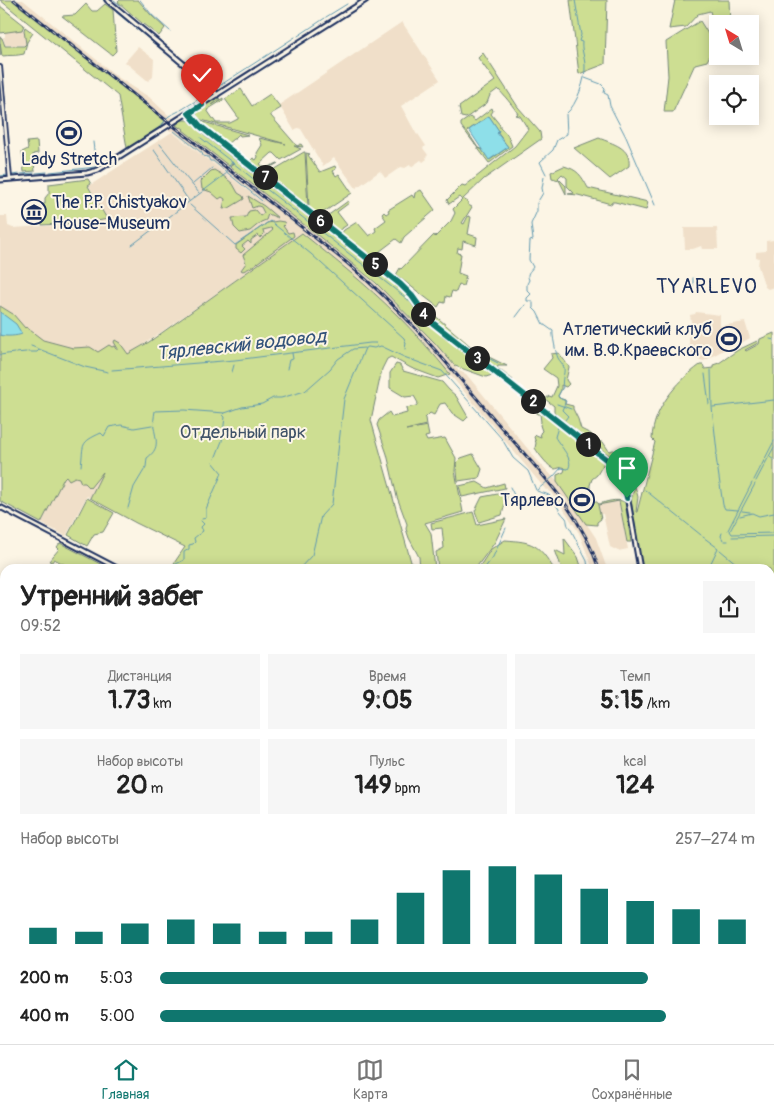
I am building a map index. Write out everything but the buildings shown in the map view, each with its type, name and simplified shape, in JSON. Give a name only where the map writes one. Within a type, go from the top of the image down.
[{"type":"main road","points":[[107,0],[211,87],[217,95]]},
{"type":"main road","points":[[0,180],[98,170],[366,0]]},
{"type":"main road","points":[[189,113],[204,130],[400,284],[412,296],[429,320],[617,468],[623,475],[625,482],[639,564]]},
{"type":"main road","points":[[0,507],[108,564]]},
{"type":"street","points":[[0,67],[10,179]]},
{"type":"shaded area","points":[[11,0],[23,0],[119,78],[149,97],[179,125],[303,220],[383,290],[434,342],[459,371],[466,374],[537,460],[558,481],[596,538],[605,564],[591,564],[579,533],[561,505],[548,489],[546,490],[417,335],[370,289],[302,233],[120,361],[42,340],[26,327],[25,329],[13,314],[0,306],[0,216],[7,216],[8,226],[13,228],[93,223],[107,219],[89,186],[172,132],[283,218],[172,131],[170,131],[162,122]]},
{"type":"shaded area","points":[[402,22],[440,80],[401,106],[417,135],[426,146],[423,148],[428,155],[427,159],[423,162],[421,160],[411,167],[410,165],[405,168],[401,167],[385,178],[380,171],[356,188],[334,158],[323,166],[301,129],[294,130],[279,105]]},
{"type":"shaded area","points":[[20,29],[25,31],[25,45],[5,45],[3,37],[5,37],[5,32]]},
{"type":"shaded area","points":[[138,47],[154,59],[153,77],[148,81],[125,62]]},
{"type":"shaded area","points":[[684,228],[717,228],[718,249],[702,249],[701,246],[685,249]]},
{"type":"shaded area","points":[[774,240],[774,287],[768,289],[765,287],[758,266],[759,258],[756,257],[756,252],[766,251],[766,241]]},
{"type":"shaded area","points":[[696,312],[720,315],[720,326],[745,322],[750,338],[704,361],[699,360],[690,354],[689,346],[689,329],[692,328],[690,315]]},
{"type":"shaded area","points":[[105,470],[90,498],[87,496],[66,536],[41,523],[64,478],[73,472]]},
{"type":"shaded area","points":[[618,501],[628,549],[618,551],[610,547],[603,514],[600,514],[598,505]]},
{"type":"green space","points":[[0,0],[13,0],[165,121],[162,125],[163,127],[127,148],[118,96]]},
{"type":"green space","points":[[120,0],[138,0],[165,28],[159,36],[118,2]]},
{"type":"green space","points":[[570,0],[607,0],[605,64],[579,74]]},
{"type":"green space","points":[[675,0],[729,0],[730,15],[711,15],[710,11],[698,14],[686,27],[669,29]]},
{"type":"green space","points":[[86,4],[92,11],[97,11],[105,4],[113,10],[116,51],[112,55],[62,16],[75,15]]},
{"type":"green space","points":[[0,6],[24,25],[22,30],[0,33]]},
{"type":"green space","points":[[700,21],[709,35],[709,57],[707,61],[695,64],[673,112],[664,112],[668,76],[666,42]]},
{"type":"green space","points":[[25,27],[33,33],[27,42],[24,54],[2,56],[0,37],[5,46],[24,46],[26,44]]},
{"type":"green space","points":[[483,53],[518,107],[540,132],[541,139],[484,179],[463,199],[472,207],[462,223],[464,224],[468,216],[471,217],[468,234],[477,237],[476,245],[463,241],[462,249],[458,248],[457,253],[461,254],[458,273],[466,276],[463,286],[459,284],[456,292],[452,291],[450,297],[446,296],[445,303],[441,302],[438,307],[396,275],[400,268],[451,221],[455,213],[453,209],[462,200],[459,197],[449,204],[447,200],[462,185],[465,186],[515,146],[528,129],[498,89],[490,95],[487,103],[466,118],[461,117],[459,107],[495,81],[478,58]]},
{"type":"green space","points":[[241,89],[252,106],[270,94],[281,108],[271,114],[271,116],[297,146],[301,144],[303,147],[294,146],[301,149],[281,160],[272,153],[260,164],[265,168],[260,168],[250,161],[253,158],[256,160],[258,157],[257,153],[262,145],[259,138],[286,144],[198,119],[196,115],[199,109],[217,98],[220,99],[212,105],[223,98],[223,100],[207,110],[216,123],[230,123],[238,119],[225,99]]},
{"type":"green space","points":[[492,108],[491,114],[500,125],[500,128],[507,134],[512,146],[489,163],[461,126],[461,123],[470,117],[475,121]],"holes":[[[489,116],[499,131],[497,132],[508,147],[490,160],[478,148],[467,131]]]},
{"type":"green space","points":[[182,120],[189,120],[204,135],[307,217],[309,216],[394,283],[406,294],[417,312],[491,372],[492,375],[486,377],[455,366],[376,283],[230,167],[233,163],[229,166],[184,129],[176,125]]},
{"type":"green space","points":[[200,121],[248,135],[240,136],[239,134],[236,139],[227,144],[199,123]]},
{"type":"green space","points":[[599,138],[620,147],[627,154],[629,160],[629,166],[610,179],[574,148]]},
{"type":"green space","points":[[37,141],[38,153],[33,154],[35,171],[24,172],[22,152],[28,149],[27,142]]},
{"type":"green space","points":[[304,152],[308,207],[270,176],[272,171]]},
{"type":"green space","points":[[306,153],[310,154],[308,155],[320,172],[335,166],[336,169],[333,171],[336,176],[339,174],[352,193],[317,215],[309,208]]},
{"type":"green space","points":[[564,166],[573,169],[579,174],[588,188],[648,202],[646,210],[615,202],[611,204],[568,194],[574,193],[567,186],[567,178],[562,174],[558,178],[566,186],[566,194],[559,180],[552,178],[551,172]]},
{"type":"green space","points":[[214,170],[221,174],[233,184],[244,199],[229,208],[223,209],[225,199],[222,197],[219,199],[211,192],[202,189],[201,181]]},
{"type":"green space","points":[[88,179],[91,184],[88,186],[107,219],[93,222],[42,225],[41,208],[38,208],[37,205],[45,204],[45,198],[49,193],[49,184]]},
{"type":"green space","points":[[421,190],[435,210],[404,237],[401,243],[396,239],[371,258],[341,234],[357,222],[369,236],[376,231],[375,228],[386,220],[382,214],[384,212],[386,214],[389,212],[388,210],[412,195],[414,198],[415,193]]},
{"type":"green space","points":[[248,196],[278,218],[268,214],[266,220],[250,231],[240,233],[234,227],[232,218],[246,217],[249,211],[255,210],[260,216],[264,213],[261,207],[252,208]]},
{"type":"green space","points":[[348,201],[349,203],[337,212],[347,225],[338,231],[324,221],[335,231],[323,222],[323,219]]},
{"type":"green space","points":[[284,222],[283,226],[288,233],[293,232],[294,236],[250,268],[241,270],[246,263],[243,255],[273,230],[271,228],[263,230],[264,234],[260,238],[258,235],[251,240],[251,244],[248,241],[242,246],[245,249],[241,253],[236,249],[236,245],[267,223]]},
{"type":"green space","name":"Отдельный парк","points":[[302,233],[350,272],[385,303],[450,374],[438,378],[411,368],[391,357],[387,359],[382,369],[371,420],[412,564],[173,564],[185,547],[90,498],[103,472],[90,488],[85,483],[81,483],[79,478],[75,477],[69,480],[66,476],[41,523],[0,501],[0,306],[13,314],[25,328],[43,340],[73,348],[90,347],[98,352],[109,345],[118,349],[114,342],[115,340],[120,343],[128,354],[149,342]]},
{"type":"green space","points":[[425,307],[475,350],[507,366],[498,366],[497,368],[513,380],[508,379],[430,318],[424,311]]},
{"type":"green space","points":[[774,333],[774,564],[641,564],[631,500],[635,486],[638,497],[637,512],[655,442],[652,439],[653,428],[662,406],[683,379],[700,365],[703,365],[705,369],[713,368],[713,365],[738,350],[757,341],[758,343],[746,351],[759,344],[760,339]]},
{"type":"green space","points":[[559,353],[569,367],[566,380],[569,384],[566,387],[561,385],[559,398],[565,400],[565,404],[573,406],[581,429],[591,434],[595,442],[603,442],[609,451],[617,451],[618,458],[632,471],[631,473],[627,472],[618,461],[602,450],[600,446],[593,444],[554,413],[554,406],[545,399],[549,396],[552,397],[557,386],[556,378],[543,369],[552,358],[551,354]]},
{"type":"green space","points":[[396,364],[400,365],[403,371],[442,382],[456,396],[468,417],[464,421],[452,413],[445,403],[440,404],[434,415],[430,413],[425,418],[426,425],[406,430],[427,426],[429,436],[425,437],[427,441],[445,438],[456,458],[455,471],[463,512],[425,523],[431,533],[434,564],[420,564],[419,557],[406,529],[407,524],[397,497],[387,454],[377,425],[379,420],[389,412],[392,417],[407,413],[406,408],[416,406],[418,403],[414,396],[405,397],[390,388],[390,373]]},
{"type":"green space","points":[[538,411],[603,460],[604,463],[597,475],[592,479],[590,491],[595,494],[593,495],[594,500],[599,504],[615,500],[625,502],[631,542],[627,542],[619,501],[598,505],[601,519],[597,522],[597,525],[586,524],[557,482],[557,475],[564,472],[565,468],[555,469],[550,466],[535,448],[534,437],[536,435],[541,437],[540,433],[542,431],[540,414],[537,414]]},
{"type":"green space","points":[[473,454],[482,469],[479,478],[458,481],[456,463],[461,458]]},
{"type":"green space","points":[[477,482],[487,488],[504,483],[505,488],[462,497],[459,486]]},
{"type":"green space","points":[[508,492],[502,515],[479,522],[475,511],[482,497]]},
{"type":"green space","points":[[87,498],[114,513],[103,532],[94,534],[87,546],[68,535]]},
{"type":"green space","points":[[473,512],[477,525],[506,519],[495,542],[479,564],[437,564],[436,552],[444,548],[442,528],[432,529],[431,523]]},
{"type":"green space","points":[[564,538],[578,557],[580,564],[560,564],[555,550],[565,555]]},
{"type":"green space","points":[[505,540],[529,543],[539,549],[551,564],[481,564],[491,549]]},
{"type":"green space","points":[[60,543],[100,564],[64,564],[54,559],[52,562],[49,561],[59,549],[57,547]]},
{"type":"water","points":[[489,116],[499,131],[497,133],[508,147],[489,160],[469,130]]},
{"type":"water","points":[[0,312],[16,324],[22,334],[0,335]]},
{"type":"waterway","points":[[103,0],[114,9]]},
{"type":"waterway","points":[[114,0],[120,5]]},
{"type":"waterway","points":[[140,0],[152,15],[170,31]]},
{"type":"waterway","points":[[546,174],[540,162],[553,150],[557,140],[567,134],[566,114],[577,98],[584,77],[585,63],[582,42],[579,41],[581,35],[575,0]]},
{"type":"waterway","points":[[326,17],[347,4]]},
{"type":"waterway","points":[[116,12],[173,59]]},
{"type":"waterway","points":[[298,36],[325,18]]},
{"type":"waterway","points":[[263,58],[295,37]]},
{"type":"waterway","points":[[216,88],[261,59]]},
{"type":"waterway","points":[[174,60],[189,72]]},
{"type":"waterway","points":[[190,73],[200,81]]},
{"type":"waterway","points":[[585,78],[601,84],[605,88],[604,93],[608,95],[610,106],[626,137],[655,205]]},
{"type":"waterway","points":[[201,82],[211,91]]},
{"type":"waterway","points":[[196,91],[202,97]]},
{"type":"waterway","points":[[181,110],[210,92]]},
{"type":"waterway","points":[[167,118],[179,111]]},
{"type":"waterway","points":[[128,148],[160,127],[165,121]]},
{"type":"waterway","points":[[174,131],[202,153],[203,156],[208,157],[210,161],[213,161],[262,201]]},
{"type":"waterway","points":[[201,138],[411,302],[417,310]]},
{"type":"waterway","points":[[93,142],[96,166]]},
{"type":"waterway","points":[[160,144],[178,167]]},
{"type":"waterway","points":[[154,150],[170,173]]},
{"type":"waterway","points":[[50,172],[96,167],[124,151]]},
{"type":"waterway","points":[[226,171],[232,162]]},
{"type":"waterway","points":[[193,184],[212,168]]},
{"type":"waterway","points":[[179,169],[199,193]]},
{"type":"waterway","points":[[36,173],[47,172]]},
{"type":"waterway","points":[[21,174],[34,173]]},
{"type":"waterway","points":[[132,245],[227,173]]},
{"type":"waterway","points":[[12,175],[19,174]]},
{"type":"waterway","points":[[0,176],[8,175]]},
{"type":"waterway","points":[[171,175],[189,201]]},
{"type":"waterway","points":[[532,302],[527,301],[531,294],[527,290],[528,274],[533,267],[529,260],[530,241],[533,240],[531,224],[537,211],[537,203],[543,193],[544,177]]},
{"type":"waterway","points":[[190,205],[235,245],[270,221],[311,254],[404,338],[406,343],[405,349]]},
{"type":"waterway","points":[[693,278],[693,290]]},
{"type":"waterway","points":[[533,303],[533,308],[543,324],[553,331],[557,356],[564,366],[563,387],[558,396],[566,401],[562,410],[568,416],[565,420]]},
{"type":"waterway","points":[[516,317],[525,305]]},
{"type":"waterway","points":[[425,309],[458,340],[498,363]]},
{"type":"waterway","points":[[770,339],[774,340]]},
{"type":"waterway","name":"Тярлевский водовод","points":[[112,370],[235,360],[370,343],[376,343],[377,346]]},
{"type":"waterway","name":"Тярлевский водовод","points":[[31,346],[85,367],[108,372]]},
{"type":"waterway","points":[[304,564],[312,555],[321,516],[332,504],[344,399],[365,348],[368,347],[381,346],[442,371],[502,439],[513,458],[528,471],[536,490]]},
{"type":"waterway","points":[[128,508],[134,487],[146,467],[147,458],[155,448],[155,411],[184,410],[225,413],[242,407],[262,404],[273,398],[281,398],[305,391],[330,369],[338,359],[353,349],[364,348]]},
{"type":"waterway","points":[[28,352],[37,352],[39,350]]},
{"type":"waterway","points":[[16,353],[26,352]]},
{"type":"waterway","points":[[0,355],[14,353]]},
{"type":"waterway","points":[[287,369],[289,360],[293,359],[292,353]]},
{"type":"waterway","points":[[232,372],[234,365]]},
{"type":"waterway","points":[[711,370],[716,457],[723,505],[725,509],[738,510]]},
{"type":"waterway","points":[[705,374],[709,404]]},
{"type":"waterway","points":[[713,407],[774,400]]},
{"type":"waterway","points":[[557,404],[571,409]]},
{"type":"waterway","points":[[215,459],[222,441],[225,417],[223,415],[225,413]]},
{"type":"waterway","points":[[81,466],[83,449],[86,442],[101,433],[104,436],[109,427],[121,425],[134,428],[152,425]]},
{"type":"waterway","points":[[537,490],[561,468],[568,469],[570,465],[566,453],[555,437],[558,427]]},
{"type":"waterway","points":[[754,480],[774,441]]},
{"type":"waterway","points":[[756,481],[774,447]]},
{"type":"waterway","points":[[770,457],[774,460]]},
{"type":"waterway","points":[[202,519],[206,518],[206,509],[222,473],[213,462]]},
{"type":"waterway","points":[[609,465],[619,475]]},
{"type":"waterway","points":[[728,530],[752,483]]},
{"type":"waterway","points":[[755,484],[730,531],[732,534],[774,533]]},
{"type":"waterway","points":[[510,487],[514,495],[512,497],[513,504]]},
{"type":"waterway","points":[[645,490],[701,535]]},
{"type":"waterway","points":[[537,491],[550,496],[555,502],[566,518],[587,564]]},
{"type":"waterway","points":[[742,511],[750,512]]},
{"type":"waterway","points":[[740,516],[752,513],[759,516],[774,513]]},
{"type":"waterway","points":[[176,564],[184,560],[184,552],[189,549],[189,545],[195,542],[194,538],[203,531],[201,527],[204,524],[201,521]]},
{"type":"waterway","points":[[488,564],[493,557],[506,528]]},
{"type":"waterway","name":"Тярлевский водовод","points":[[722,533],[723,540]]},
{"type":"waterway","points":[[732,537],[774,536]]},
{"type":"waterway","points":[[703,537],[718,548],[710,564]]},
{"type":"waterway","points":[[720,550],[737,564]]},
{"type":"railway","points":[[14,0],[347,263],[389,301],[446,362],[557,493],[581,529],[597,564]]},
{"type":"place","name":"Lady Stretch","points":[[69,133]]},
{"type":"place","name":"The P.P. Chistyakov House-Museum","points":[[34,212]]},
{"type":"place","name":"Атлетический клуб им. В.Ф.Краевского","points":[[729,339]]},
{"type":"place","name":"Тярлево","points":[[582,500]]},
{"type":"district","name":"TYARLEVO","points":[[707,286]]},
{"type":"route","points":[[202,105],[189,113],[200,126],[400,284],[412,296],[429,320],[617,468],[623,475],[627,498]]}]
